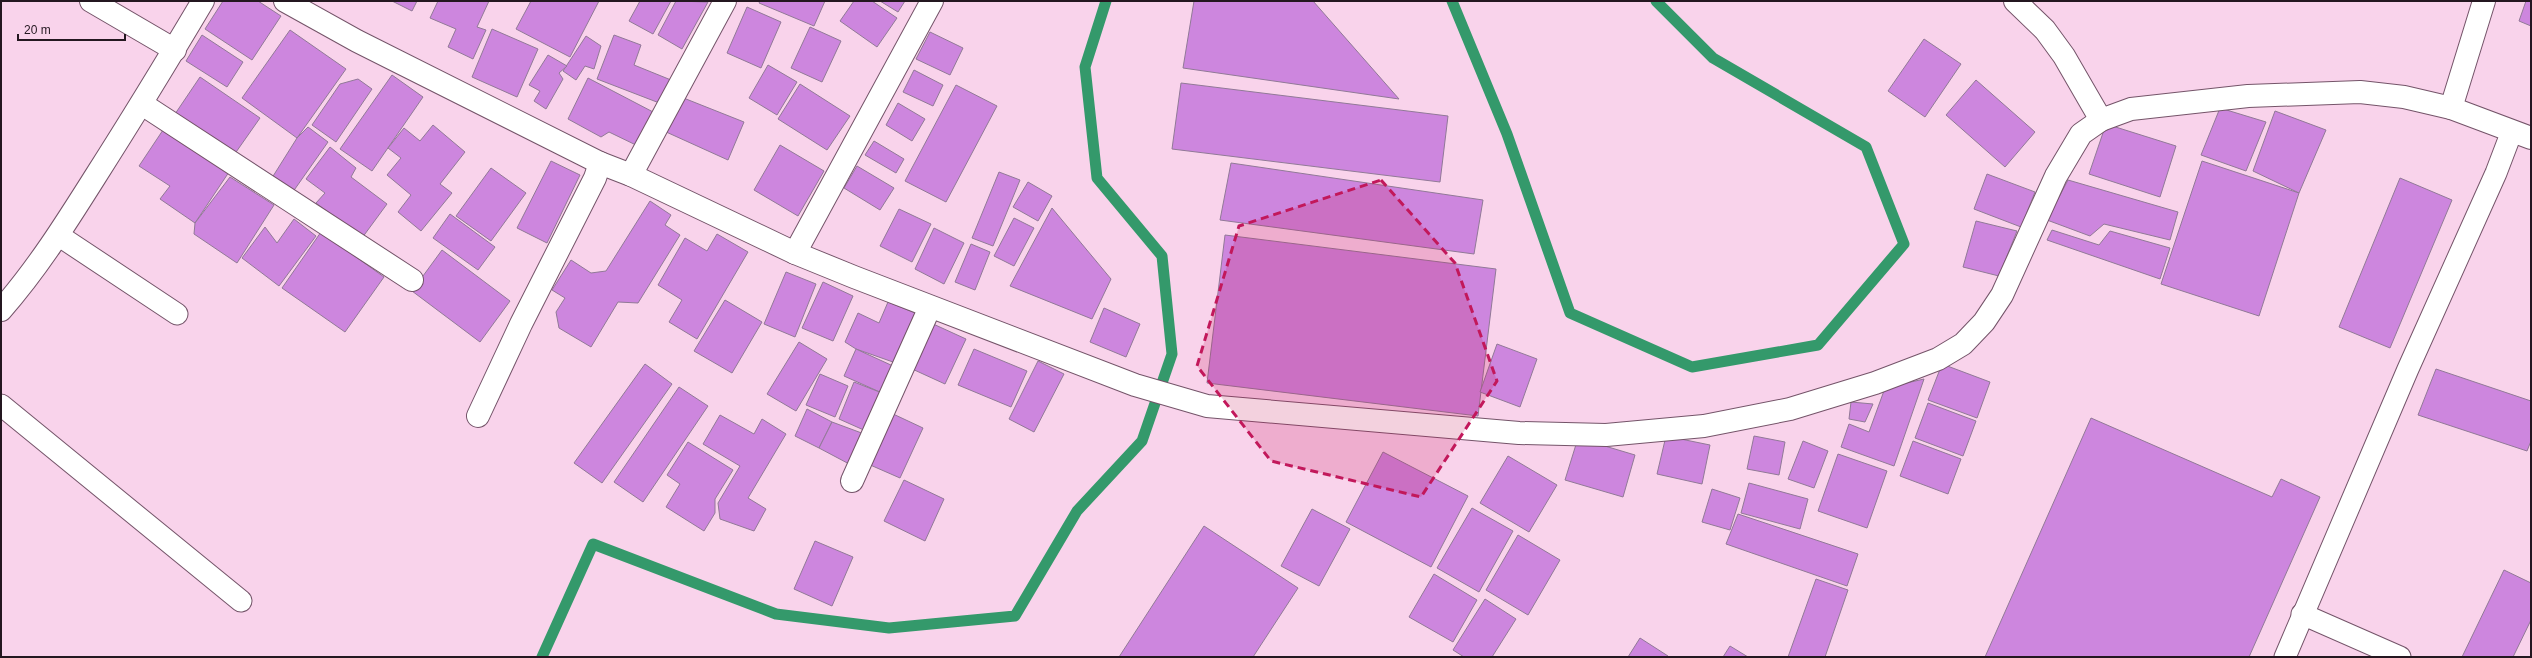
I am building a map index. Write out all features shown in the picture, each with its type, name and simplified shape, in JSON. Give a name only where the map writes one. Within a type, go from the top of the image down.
[{"type":"street","points":[[91,1],[175,50]]},
{"type":"street","points":[[1,310],[24,284],[58,235],[142,104],[203,1]]},
{"type":"street","points":[[285,1],[357,41],[600,163],[632,175],[795,253],[930,307],[1135,385],[1207,406],[1519,433],[1606,435],[1704,426],[1790,409],[1876,383],[1938,359],[1963,344],[1984,322],[2002,295],[2065,158],[2081,134],[2101,120],[2131,109],[2175,102],[2318,92],[2360,92],[2404,97],[2451,108],[2521,135]]},
{"type":"street","points":[[632,175],[725,1]]},
{"type":"street","points":[[795,253],[932,1]]},
{"type":"street","points":[[2014,1],[2049,35],[2064,56],[2101,120]]},
{"type":"street","points":[[2451,108],[2484,1]]},
{"type":"street","points":[[142,104],[412,280]]},
{"type":"street","points":[[478,416],[521,324],[595,178],[600,163]]},
{"type":"street","points":[[852,482],[930,307]]},
{"type":"lane","points":[[2285,657],[2302,614],[2408,369],[2496,173],[2521,135]]},
{"type":"lane","points":[[58,235],[177,314]]},
{"type":"lane","points":[[1,405],[241,601]]},
{"type":"lane","points":[[2302,614],[2400,657]]},
{"type":"highlighted area","points":[[1381,180],[1455,263],[1497,381],[1421,497],[1271,461],[1197,366],[1239,226]]},
{"type":"building","points":[[223,1],[258,1],[281,16],[252,60],[205,29]]},
{"type":"building","points":[[392,1],[417,1],[412,11]]},
{"type":"building","points":[[438,1],[489,1],[477,27],[486,30],[473,59],[448,47],[456,29],[430,18]]},
{"type":"building","points":[[531,1],[599,1],[570,57],[516,29]]},
{"type":"building","points":[[640,1],[671,1],[653,34],[629,21]]},
{"type":"building","points":[[676,1],[708,2],[682,49],[658,35]]},
{"type":"building","points":[[760,1],[825,1],[814,26],[759,3]]},
{"type":"building","points":[[854,1],[872,1],[897,18],[877,47],[840,21]]},
{"type":"building","points":[[880,1],[905,1],[898,12]]},
{"type":"building","points":[[1194,1],[1313,1],[1399,99],[1183,68]]},
{"type":"building","points":[[2526,1],[2531,1],[2531,26],[2519,21]]},
{"type":"building","points":[[747,7],[781,22],[761,68],[727,53]]},
{"type":"building","points":[[810,27],[841,41],[822,82],[791,68]]},
{"type":"building","points":[[492,29],[538,49],[517,97],[472,77]]},
{"type":"building","points":[[290,30],[346,69],[297,138],[242,98]]},
{"type":"building","points":[[930,32],[963,48],[950,75],[916,59]]},
{"type":"building","points":[[202,35],[243,62],[227,87],[186,61]]},
{"type":"building","points":[[614,35],[641,45],[634,65],[671,80],[662,104],[597,79]]},
{"type":"building","points":[[586,36],[601,46],[594,69],[585,66],[576,80],[563,71]]},
{"type":"building","points":[[1924,39],[1961,64],[1925,117],[1888,91]]},
{"type":"building","points":[[548,55],[567,66],[559,73],[563,79],[546,109],[534,101],[540,91],[529,85]]},
{"type":"building","points":[[768,65],[797,82],[777,115],[749,98]]},
{"type":"building","points":[[914,70],[943,85],[933,106],[903,92]]},
{"type":"building","points":[[392,75],[423,97],[372,171],[340,149]]},
{"type":"building","points":[[200,77],[260,118],[234,155],[175,114]]},
{"type":"building","points":[[588,78],[655,113],[638,146],[609,132],[601,137],[568,119]]},
{"type":"building","points":[[358,79],[372,89],[336,142],[312,125],[340,84]]},
{"type":"building","points":[[1976,80],[2035,132],[2005,167],[1946,115]]},
{"type":"building","points":[[1181,83],[1448,116],[1440,182],[1172,149]]},
{"type":"building","points":[[800,84],[850,116],[827,150],[778,119]]},
{"type":"building","points":[[956,85],[997,106],[946,202],[905,181]]},
{"type":"building","points":[[681,97],[744,122],[728,160],[664,131]]},
{"type":"building","points":[[898,103],[925,119],[912,141],[886,125]]},
{"type":"building","points":[[2220,108],[2266,122],[2246,171],[2201,155]]},
{"type":"building","points":[[2275,111],[2326,130],[2299,193],[2253,171]]},
{"type":"building","points":[[2106,124],[2176,146],[2160,197],[2089,174]]},
{"type":"building","points":[[433,125],[465,152],[440,184],[452,193],[421,231],[398,212],[411,195],[387,175],[401,158],[388,148],[404,128],[420,141]]},
{"type":"building","points":[[308,127],[328,142],[290,196],[270,181],[297,138]]},
{"type":"building","points":[[163,130],[231,169],[195,223],[160,199],[170,186],[139,166]]},
{"type":"building","points":[[874,141],[904,159],[896,173],[865,155]]},
{"type":"building","points":[[780,145],[824,171],[798,216],[754,190]]},
{"type":"building","points":[[330,147],[356,168],[351,177],[387,204],[362,238],[316,203],[325,193],[306,179]]},
{"type":"building","points":[[551,161],[580,175],[547,243],[517,228]]},
{"type":"building","points":[[2202,161],[2299,193],[2259,316],[2161,284]]},
{"type":"building","points":[[1231,163],[1483,200],[1474,254],[1220,220]]},
{"type":"building","points":[[857,166],[894,188],[880,210],[844,188]]},
{"type":"building","points":[[491,168],[526,193],[491,241],[456,216]]},
{"type":"building","points":[[999,172],[1020,180],[993,246],[972,238]]},
{"type":"building","points":[[1987,174],[2035,192],[2021,227],[1974,209]]},
{"type":"building","points":[[230,177],[274,205],[237,263],[194,234],[195,223]]},
{"type":"building","points":[[2400,178],[2452,200],[2390,348],[2339,327]]},
{"type":"building","points":[[2068,180],[2178,212],[2170,240],[2104,224],[2090,236],[2047,220]]},
{"type":"building","points":[[1028,182],[1052,196],[1038,221],[1013,207]]},
{"type":"building","points":[[650,201],[671,215],[665,225],[680,235],[638,303],[618,302],[591,347],[559,328],[556,312],[565,298],[552,290],[571,260],[591,273],[606,271]]},
{"type":"building","points":[[1052,208],[1111,279],[1092,319],[1010,286]]},
{"type":"building","points":[[899,209],[931,224],[912,262],[880,246]]},
{"type":"building","points":[[450,214],[495,247],[478,270],[433,238]]},
{"type":"building","points":[[1014,218],[1034,228],[1014,266],[994,256]]},
{"type":"building","points":[[294,219],[316,236],[279,286],[242,258],[265,227],[277,243]]},
{"type":"building","points":[[1976,221],[2017,231],[1999,276],[1963,267]]},
{"type":"building","points":[[934,228],[964,243],[944,284],[915,269]]},
{"type":"building","points":[[2052,230],[2099,245],[2110,231],[2170,248],[2160,279],[2047,240]]},
{"type":"building","points":[[321,232],[384,277],[345,332],[282,288]]},
{"type":"building","points":[[717,234],[748,252],[697,339],[669,322],[682,300],[658,285],[685,238],[707,251]]},
{"type":"building","points":[[1225,235],[1496,269],[1478,416],[1207,383]]},
{"type":"building","points":[[971,244],[990,252],[975,290],[955,282]]},
{"type":"building","points":[[442,250],[510,301],[480,342],[412,291]]},
{"type":"building","points":[[786,272],[816,284],[795,337],[764,324]]},
{"type":"building","points":[[823,282],[853,296],[833,341],[802,328]]},
{"type":"building","points":[[725,300],[762,322],[732,373],[694,351]]},
{"type":"building","points":[[888,302],[915,313],[893,362],[856,349],[845,342],[858,313],[879,323]]},
{"type":"building","points":[[1104,308],[1140,324],[1126,357],[1090,342]]},
{"type":"building","points":[[931,323],[966,339],[945,384],[910,368]]},
{"type":"building","points":[[799,342],[827,359],[796,411],[767,394]]},
{"type":"building","points":[[1497,344],[1537,359],[1520,407],[1480,392]]},
{"type":"building","points":[[856,349],[893,366],[882,393],[844,376]]},
{"type":"building","points":[[974,349],[1027,371],[1011,407],[958,385]]},
{"type":"building","points":[[1038,361],[1064,374],[1034,432],[1009,419]]},
{"type":"building","points":[[645,364],[672,384],[602,483],[574,463]]},
{"type":"building","points":[[1942,364],[1990,382],[1977,418],[1928,400]]},
{"type":"building","points":[[2436,369],[2531,401],[2531,441],[2527,451],[2418,415]]},
{"type":"building","points":[[820,374],[848,386],[835,417],[806,405]]},
{"type":"building","points":[[1924,379],[1894,466],[1841,447],[1849,424],[1869,432],[1885,388]]},
{"type":"building","points":[[854,382],[882,393],[866,431],[839,419]]},
{"type":"building","points":[[679,387],[708,406],[643,502],[614,482]]},
{"type":"building","points":[[1851,402],[1873,404],[1865,422],[1849,419]]},
{"type":"building","points":[[1928,403],[1976,421],[1963,456],[1915,438]]},
{"type":"building","points":[[807,409],[832,422],[819,448],[795,436]]},
{"type":"building","points":[[891,413],[923,428],[900,478],[868,464]]},
{"type":"building","points":[[720,415],[754,434],[762,419],[786,434],[748,498],[766,509],[754,531],[720,519],[718,503],[740,466],[703,444]]},
{"type":"building","points":[[2091,418],[2272,497],[2281,479],[2320,497],[2249,657],[1985,657]]},
{"type":"building","points":[[832,422],[867,435],[853,466],[819,448]]},
{"type":"building","points":[[1666,436],[1710,445],[1702,484],[1657,474]]},
{"type":"building","points":[[1754,436],[1785,442],[1779,475],[1747,469]]},
{"type":"building","points":[[1578,438],[1635,455],[1623,497],[1565,480]]},
{"type":"building","points":[[1803,441],[1828,451],[1814,488],[1788,479]]},
{"type":"building","points":[[1913,441],[1961,459],[1948,494],[1900,476]]},
{"type":"building","points":[[688,442],[733,470],[715,499],[715,513],[704,531],[666,507],[680,484],[667,475]]},
{"type":"building","points":[[1383,452],[1468,496],[1431,567],[1346,522]]},
{"type":"building","points":[[1838,454],[1887,471],[1867,528],[1818,511]]},
{"type":"building","points":[[1508,456],[1557,485],[1529,532],[1480,503]]},
{"type":"building","points":[[904,480],[944,499],[925,541],[884,521]]},
{"type":"building","points":[[1749,483],[1808,499],[1800,529],[1741,513]]},
{"type":"building","points":[[1712,489],[1740,498],[1730,530],[1702,522]]},
{"type":"building","points":[[1472,508],[1513,531],[1479,592],[1437,568]]},
{"type":"building","points":[[1312,509],[1350,529],[1319,586],[1281,566]]},
{"type":"building","points":[[1738,514],[1858,554],[1847,586],[1726,544]]},
{"type":"building","points":[[1204,526],[1298,588],[1253,657],[1119,657]]},
{"type":"building","points":[[1518,535],[1560,560],[1528,615],[1486,590]]},
{"type":"building","points":[[815,541],[853,557],[832,606],[794,589]]},
{"type":"building","points":[[2504,570],[2531,583],[2531,620],[2513,657],[2462,657]]},
{"type":"building","points":[[1434,574],[1477,600],[1453,642],[1409,617]]},
{"type":"building","points":[[1816,579],[1848,590],[1825,657],[1788,657]]},
{"type":"building","points":[[1485,599],[1516,619],[1492,657],[1464,657],[1453,650]]},
{"type":"building","points":[[1640,638],[1668,656],[1668,657],[1628,657]]},
{"type":"building","points":[[1730,646],[1748,657],[1723,657]]},
{"type":"waterway","points":[[542,657],[593,544],[776,614],[889,628],[1015,616],[1077,511],[1142,441],[1172,354],[1162,256],[1097,178],[1085,67],[1106,1]]},
{"type":"waterway","points":[[1452,1],[1507,134],[1570,313],[1692,367],[1818,345],[1904,244],[1866,147],[1713,58],[1656,1]]}]
